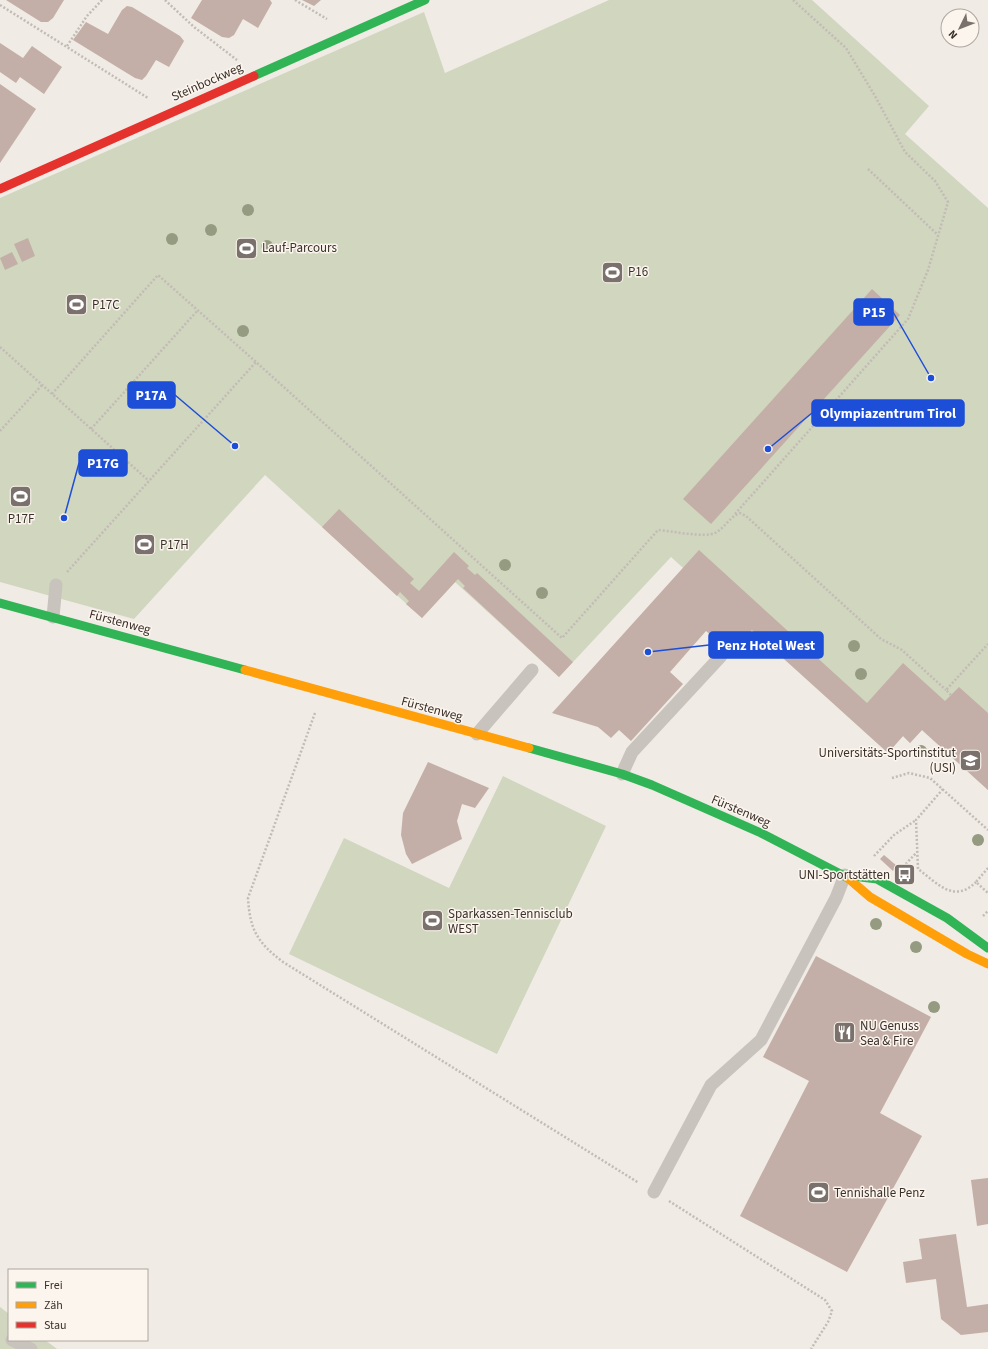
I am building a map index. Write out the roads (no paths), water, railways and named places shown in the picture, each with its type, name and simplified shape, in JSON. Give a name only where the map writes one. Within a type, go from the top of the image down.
[{"type":"street","name":"Steinbockweg","points":[[0,189],[424,0]]},
{"type":"street","name":"Fürstenweg","points":[[0,603],[622,774],[761,833],[845,875],[870,897],[967,954],[988,964]]},
{"type":"street","name":"Fürstenweg","points":[[845,875],[877,879],[883,882],[947,918],[988,948]]},
{"type":"lane","points":[[53,617],[56,585]]},
{"type":"lane","points":[[622,774],[632,752],[721,656]]},
{"type":"lane","points":[[477,734],[532,670]]},
{"type":"lane","points":[[654,1192],[711,1085],[761,1040],[836,898],[845,875]]},
{"type":"lane","points":[[12,1341],[31,1349]]},
{"type":"place","name":"Lauf-Parcours","points":[[246,248]]},
{"type":"place","name":"P16","points":[[613,272]]},
{"type":"place","name":"P17C","points":[[77,305]]},
{"type":"place","name":"P15","points":[[931,378]]},
{"type":"place","name":"P17A","points":[[235,446]]},
{"type":"place","name":"Olympiazentrum Tirol","points":[[768,449]]},
{"type":"place","name":"P17F","points":[[21,497]]},
{"type":"place","name":"P17G","points":[[64,518]]},
{"type":"place","name":"P17H","points":[[145,545]]},
{"type":"place","name":"Penz Hotel West","points":[[648,652]]},
{"type":"place","name":"Universitäts-Sportinstitut (USI)","points":[[971,760]]},
{"type":"place","name":"UNI-Sportstätten","points":[[905,875]]},
{"type":"place","name":"Sparkassen-Tennisclub WEST","points":[[433,921]]},
{"type":"place","name":"NU Genuss Sea & Fire","points":[[844,1033]]},
{"type":"place","name":"Tennishalle Penz","points":[[818,1193]]}]
